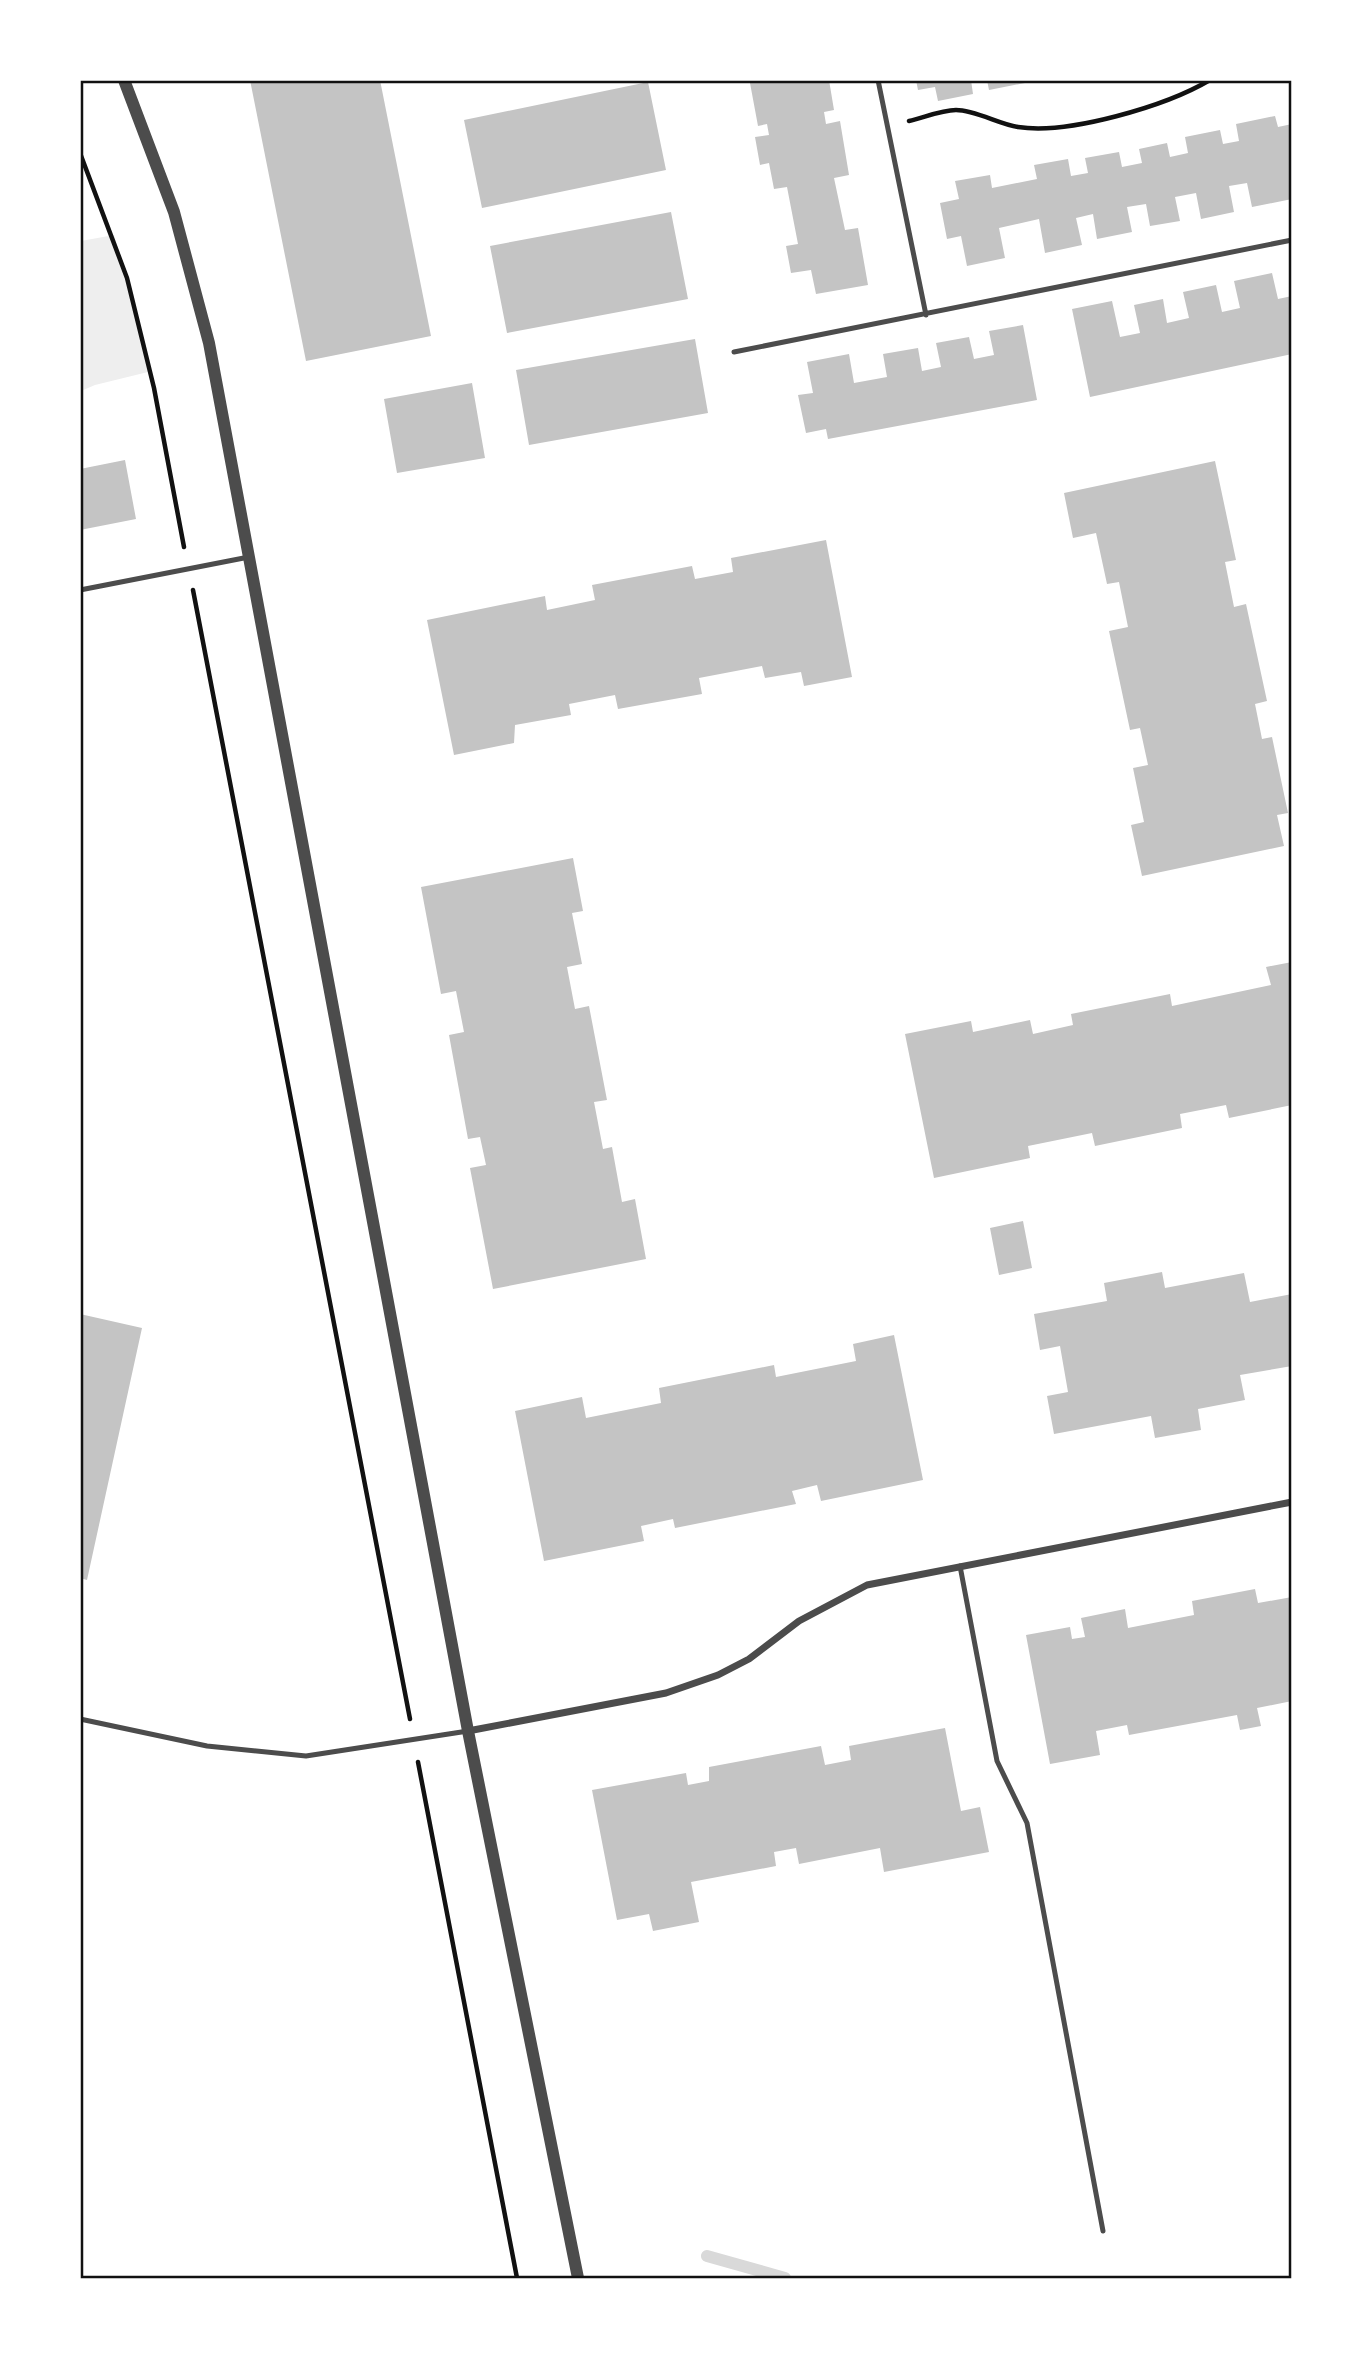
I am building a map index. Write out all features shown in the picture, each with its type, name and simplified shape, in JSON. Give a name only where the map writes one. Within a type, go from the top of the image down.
[{"type":"street","points":[[124,80],[174,212],[209,343],[468,1731],[578,2278]]},
{"type":"street","points":[[468,1731],[666,1693],[718,1675],[749,1659],[799,1621],[867,1585],[1292,1502]]},
{"type":"lane","points":[[878,80],[926,315]]},
{"type":"lane","points":[[734,352],[1292,240]]},
{"type":"lane","points":[[80,590],[249,557]]},
{"type":"lane","points":[[960,1566],[997,1760],[1027,1823],[1104,2231]]},
{"type":"lane","points":[[80,1719],[207,1746],[306,1756],[468,1731]]},
{"type":"path","points":[[887,126],[956,110],[1020,127],[1066,126],[1136,110],[1196,89],[1210,80]]},
{"type":"path","points":[[80,153],[127,278],[154,388],[517,2278]]},
{"type":"shaded area","points":[[114,235],[134,301],[148,372],[81,391],[81,241]]},
{"type":"building","points":[[250,80],[380,80],[431,336],[306,361]]},
{"type":"building","points":[[767,80],[829,80],[834,110],[824,112],[826,124],[840,121],[849,175],[834,178],[845,230],[858,228],[868,285],[816,294],[811,270],[791,273],[786,246],[798,244],[787,187],[774,189],[769,163],[760,165],[755,137],[769,135],[767,124],[758,126],[750,83]]},
{"type":"building","points":[[916,80],[971,80],[973,94],[938,101],[935,87],[918,90]]},
{"type":"building","points":[[987,80],[1025,80],[1025,83],[989,90]]},
{"type":"building","points":[[648,82],[666,170],[482,208],[464,120]]},
{"type":"building","points":[[1275,116],[1278,127],[1292,124],[1292,199],[1252,207],[1247,183],[1229,186],[1234,212],[1201,219],[1196,193],[1175,197],[1180,221],[1150,226],[1146,204],[1127,207],[1132,232],[1097,239],[1093,214],[1076,218],[1082,245],[1045,253],[1039,219],[999,228],[1005,258],[967,266],[961,236],[947,239],[940,203],[959,199],[955,181],[990,175],[992,188],[1037,179],[1034,165],[1068,159],[1071,176],[1088,173],[1085,158],[1119,152],[1122,167],[1142,163],[1139,149],[1167,143],[1170,157],[1188,153],[1185,137],[1220,130],[1223,144],[1239,141],[1236,124]]},
{"type":"building","points":[[671,212],[688,299],[507,333],[490,246]]},
{"type":"building","points":[[1272,273],[1278,299],[1292,296],[1292,354],[1090,397],[1072,309],[1112,301],[1120,337],[1140,333],[1134,305],[1163,299],[1167,323],[1189,318],[1183,292],[1216,285],[1222,312],[1240,308],[1234,281]]},
{"type":"building","points":[[1023,325],[1037,400],[828,439],[826,429],[806,433],[798,395],[813,393],[807,362],[849,354],[854,383],[887,377],[883,354],[918,348],[922,371],[941,367],[936,343],[969,337],[974,359],[994,355],[989,331]]},
{"type":"building","points":[[695,339],[708,413],[529,445],[516,370]]},
{"type":"building","points":[[472,383],[485,458],[397,473],[384,399]]},
{"type":"building","points":[[125,460],[136,519],[80,530],[80,469]]},
{"type":"building","points":[[1215,461],[1236,560],[1225,562],[1234,607],[1246,604],[1267,701],[1255,704],[1262,739],[1272,737],[1288,813],[1277,815],[1284,846],[1142,876],[1131,825],[1144,822],[1133,768],[1148,765],[1140,728],[1130,730],[1109,631],[1128,627],[1119,582],[1107,584],[1096,533],[1073,538],[1064,493]]},
{"type":"building","points":[[826,540],[852,677],[804,686],[801,672],[765,678],[762,666],[699,678],[702,694],[618,709],[615,695],[569,704],[571,715],[515,725],[514,743],[454,755],[427,620],[545,596],[547,610],[595,600],[592,585],[692,566],[695,579],[733,572],[731,558]]},
{"type":"building","points":[[573,858],[583,911],[572,913],[582,964],[567,967],[575,1009],[589,1006],[607,1100],[594,1102],[603,1149],[612,1147],[622,1202],[635,1199],[646,1259],[493,1289],[470,1168],[486,1165],[480,1137],[468,1139],[449,1035],[464,1032],[456,991],[441,994],[421,887]]},
{"type":"building","points":[[1292,962],[1292,1105],[1229,1118],[1226,1105],[1180,1114],[1182,1128],[1095,1146],[1092,1133],[1028,1146],[1030,1158],[934,1178],[905,1034],[971,1021],[973,1032],[1030,1020],[1033,1034],[1073,1025],[1071,1014],[1170,994],[1172,1006],[1271,985],[1266,967]]},
{"type":"building","points":[[1023,1221],[1032,1268],[999,1275],[990,1228]]},
{"type":"building","points":[[1162,1272],[1165,1288],[1244,1273],[1250,1302],[1292,1294],[1292,1366],[1240,1375],[1245,1400],[1198,1409],[1201,1430],[1155,1438],[1151,1416],[1054,1434],[1047,1396],[1068,1392],[1060,1346],[1040,1350],[1034,1314],[1107,1301],[1104,1283]]},
{"type":"building","points":[[80,1314],[142,1328],[87,1580],[80,1578]]},
{"type":"building","points":[[894,1335],[923,1480],[821,1501],[817,1485],[792,1491],[796,1504],[675,1528],[673,1519],[641,1526],[644,1541],[544,1561],[515,1411],[582,1397],[586,1418],[661,1403],[659,1388],[774,1365],[776,1377],[856,1361],[853,1344]]},
{"type":"building","points":[[1255,1589],[1258,1603],[1292,1597],[1292,1701],[1257,1708],[1261,1726],[1240,1730],[1237,1715],[1129,1735],[1127,1725],[1096,1731],[1100,1755],[1050,1764],[1026,1635],[1070,1627],[1072,1639],[1085,1637],[1081,1618],[1125,1609],[1128,1628],[1194,1615],[1192,1601]]},
{"type":"building","points":[[945,1728],[961,1811],[980,1807],[989,1852],[884,1872],[880,1848],[799,1864],[796,1848],[774,1852],[776,1866],[691,1882],[699,1922],[653,1931],[649,1914],[617,1920],[592,1790],[686,1773],[688,1785],[709,1781],[709,1767],[821,1746],[825,1765],[851,1760],[849,1746]]},
{"type":"waterway","points":[[707,2256],[785,2278]]}]
